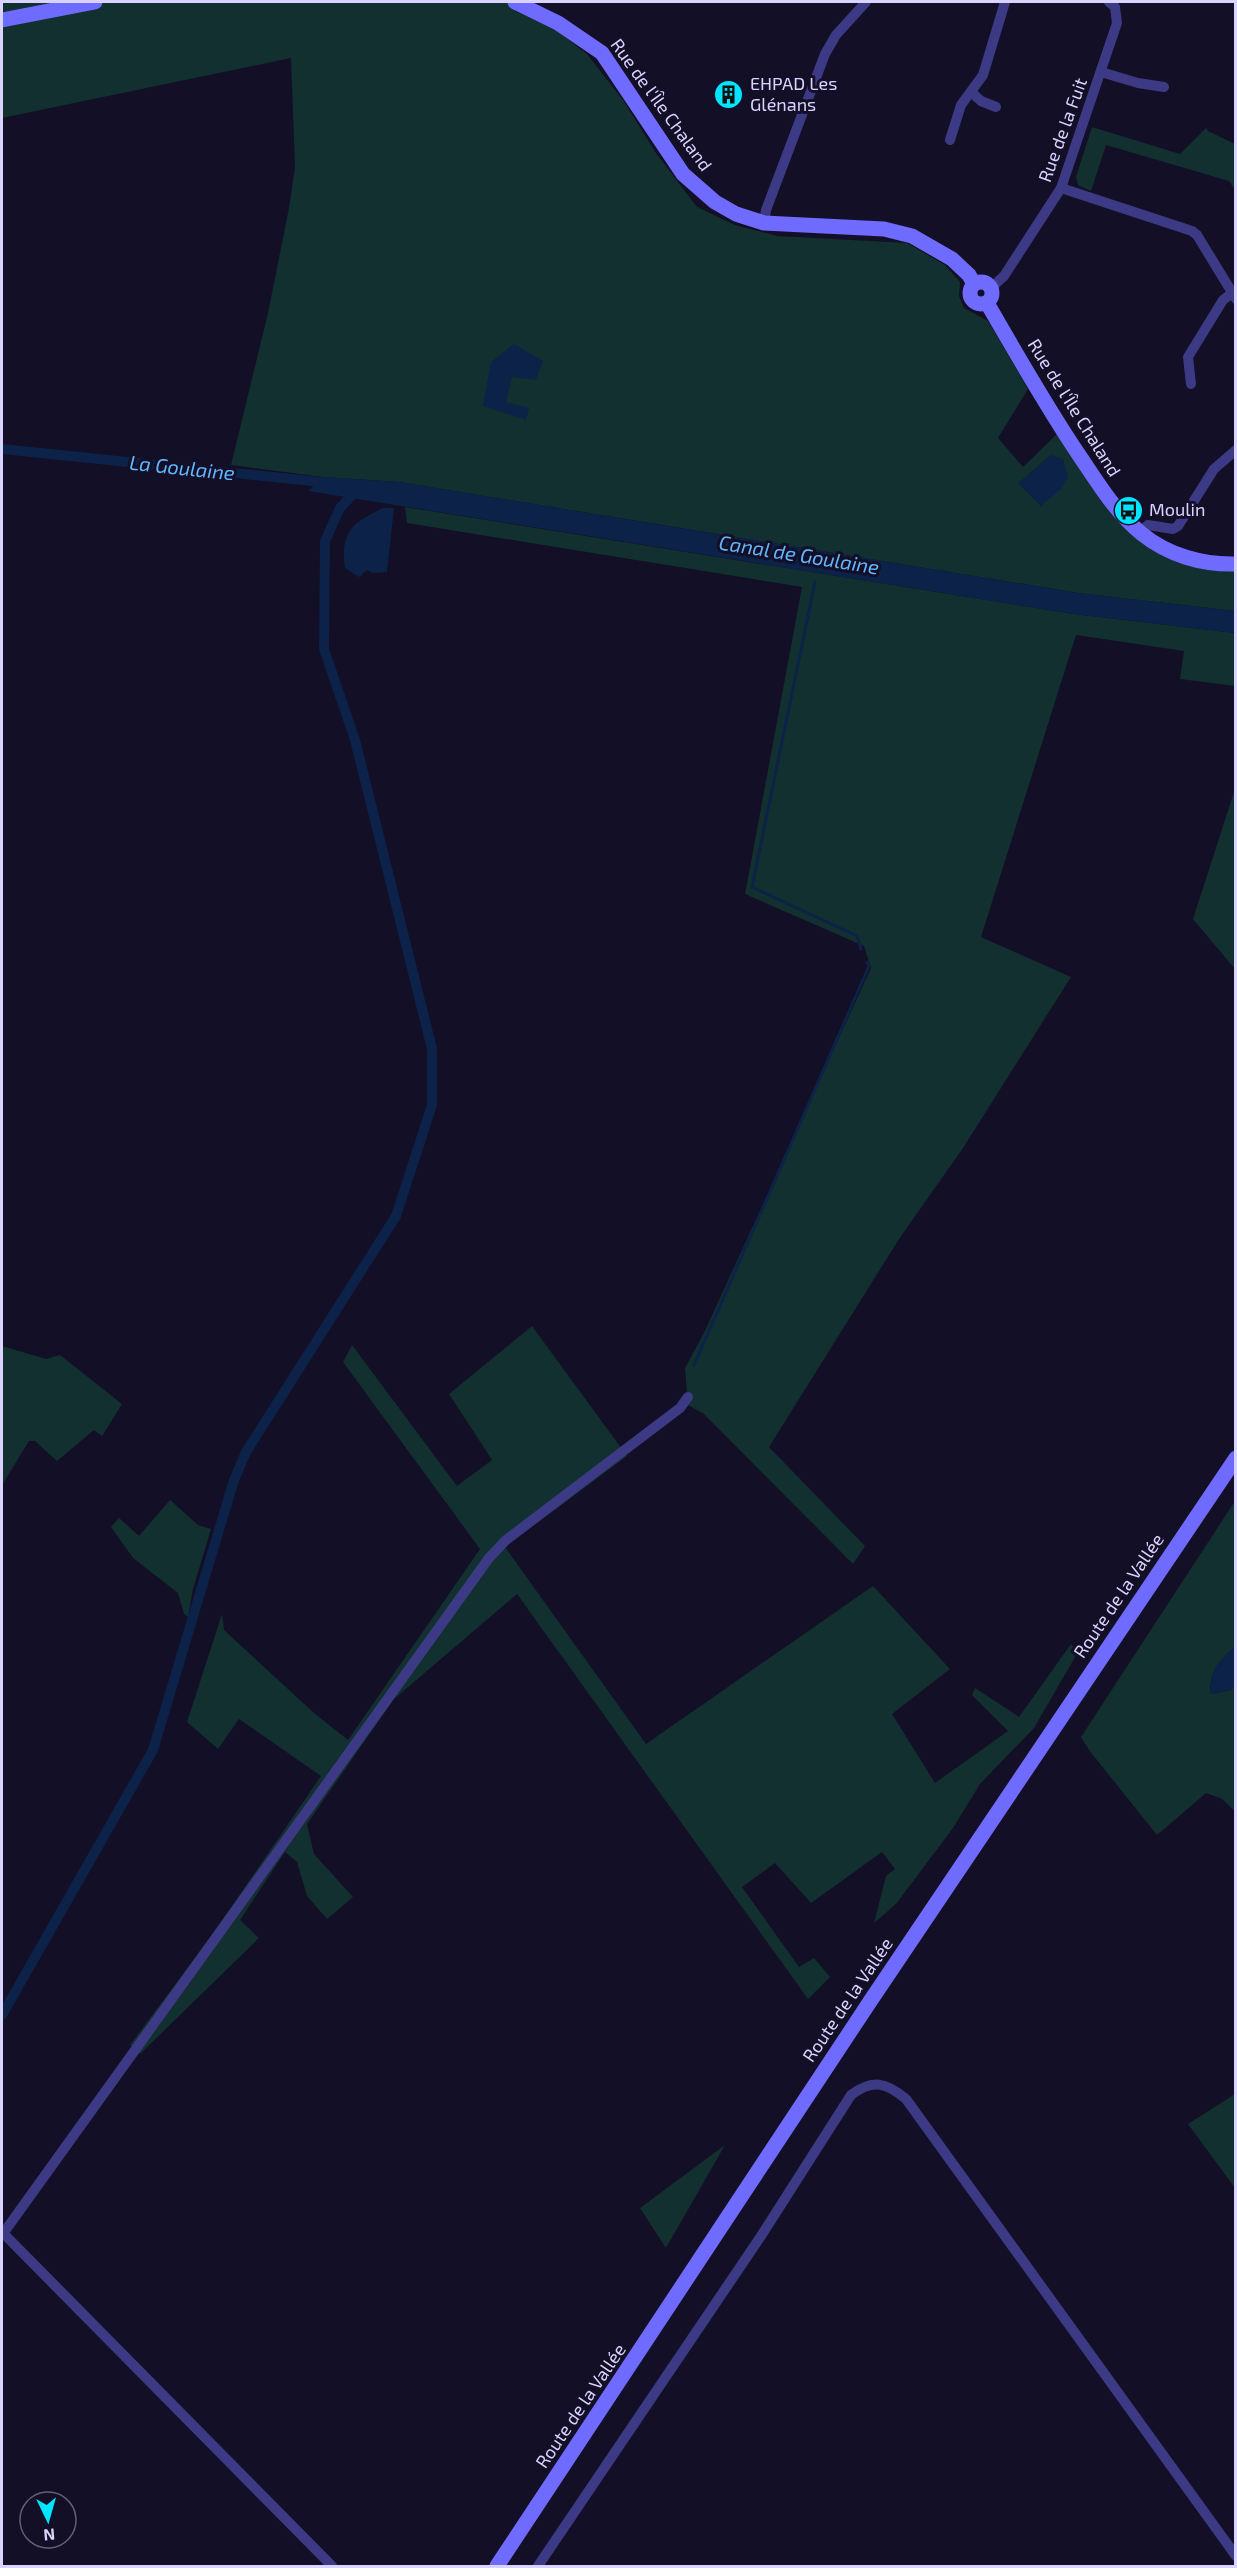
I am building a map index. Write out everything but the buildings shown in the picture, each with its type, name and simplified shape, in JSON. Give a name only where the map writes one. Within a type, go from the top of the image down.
[{"type":"main road","points":[[2,20],[94,2]]},
{"type":"main road","name":"Rue de l'Île Chaland","points":[[515,2],[558,23],[602,53],[683,174],[715,202],[736,214],[764,224],[866,227],[897,231],[942,251],[963,268],[974,284],[970,292],[972,301],[978,304],[989,295],[1030,380],[1117,510],[1140,532],[1162,547],[1184,557],[1213,564],[1236,564]]},
{"type":"main road","name":"Route de la Vallée","points":[[497,2566],[975,1845],[1236,1458]]},
{"type":"street","points":[[764,224],[766,210],[825,54],[836,35],[866,2]]},
{"type":"street","points":[[950,140],[961,105],[983,75],[1005,2]]},
{"type":"street","name":"Rue de la Fuit","points":[[989,295],[1004,276],[1061,188],[1117,23],[1115,8],[1109,2]]},
{"type":"street","points":[[1101,72],[1138,83],[1164,87]]},
{"type":"street","points":[[971,92],[981,101],[996,107]]},
{"type":"street","points":[[1061,188],[1192,231],[1197,235],[1233,296],[1223,300],[1188,357],[1191,384]]},
{"type":"street","points":[[1140,532],[1148,525],[1173,529],[1178,526],[1214,469],[1236,450]]},
{"type":"street","points":[[332,2566],[2,2233],[489,1558],[506,1540],[680,1408],[688,1397]]},
{"type":"street","points":[[538,2566],[761,2236],[851,2096],[862,2087],[883,2085],[892,2087],[906,2099],[1236,2556]]},
{"type":"green space","points":[[2,2],[520,2],[515,11],[553,28],[587,54],[623,100],[656,153],[697,207],[735,225],[777,236],[907,243],[945,265],[960,282],[959,296],[964,308],[988,321],[1028,389],[998,438],[1023,467],[1057,434],[1155,549],[1180,563],[1201,569],[1235,570],[1235,611],[1078,593],[399,482],[323,477],[231,465],[268,313],[289,208],[295,167],[291,58],[2,118]],"holes":[[[1051,455],[1042,506],[1019,483]]]},
{"type":"green space","points":[[1092,127],[1180,154],[1206,128],[1235,144],[1235,190],[1229,181],[1106,145],[1091,191],[1078,185],[1076,177]]},
{"type":"green space","points":[[405,507],[1074,614],[1235,633],[1235,686],[1180,679],[1184,651],[1076,635],[981,937],[1071,977],[963,1148],[899,1239],[769,1447],[865,1546],[853,1564],[704,1414],[688,1405],[685,1368],[704,1333],[871,968],[864,946],[745,894],[802,587],[407,523]]},
{"type":"green space","points":[[1235,789],[1235,969],[1193,919]]},
{"type":"green space","points":[[532,1326],[627,1456],[505,1547],[646,1744],[873,1586],[950,1669],[892,1714],[935,1783],[1008,1731],[972,1695],[975,1688],[1019,1717],[1071,1644],[1078,1652],[1034,1728],[980,1784],[953,1828],[896,1904],[874,1923],[886,1876],[895,1869],[882,1852],[811,1903],[775,1863],[742,1887],[799,1967],[814,1958],[830,1977],[808,1999],[517,1594],[394,1699],[307,1824],[314,1854],[353,1897],[327,1919],[307,1896],[297,1862],[285,1852],[240,1920],[259,1938],[140,2054],[130,2045],[214,1932],[321,1776],[239,1719],[218,1749],[187,1722],[222,1614],[224,1630],[314,1713],[348,1740],[480,1549],[343,1362],[352,1345],[457,1486],[492,1460],[449,1394]]},
{"type":"green space","points":[[2,1346],[46,1359],[60,1355],[122,1404],[102,1436],[94,1430],[57,1461],[35,1441],[29,1441],[2,1485]]},
{"type":"green space","points":[[170,1500],[198,1525],[211,1529],[193,1589],[188,1617],[184,1614],[178,1593],[133,1558],[111,1527],[119,1518],[139,1536]]},
{"type":"green space","points":[[1235,1501],[1235,1647],[1216,1668],[1211,1680],[1211,1694],[1231,1690],[1235,1684],[1235,1811],[1222,1799],[1206,1793],[1157,1835],[1081,1737]]},
{"type":"green space","points":[[1235,2094],[1235,2188],[1188,2124]]},
{"type":"green space","points":[[725,2145],[666,2248],[640,2208]]},
{"type":"water","points":[[514,344],[543,361],[536,380],[512,377],[506,402],[529,408],[526,420],[483,406],[491,362]]},
{"type":"water","points":[[1051,455],[1063,459],[1068,477],[1062,488],[1041,506],[1019,483]]},
{"type":"water","name":"Canal de Goulaine","points":[[323,477],[399,482],[1078,593],[1235,611],[1235,633],[1074,614],[308,491]]},
{"type":"water","points":[[383,508],[394,508],[387,572],[373,573],[367,570],[359,577],[345,568],[344,555],[347,536],[356,524]]},
{"type":"water","points":[[1235,1647],[1235,1684],[1231,1690],[1211,1694],[1213,1673],[1216,1667]]},
{"type":"waterway","name":"La Goulaine","points":[[2,449],[331,483]]},
{"type":"waterway","points":[[2,2015],[153,1750],[234,1480],[246,1452],[396,1216],[432,1105],[432,1049],[355,740],[324,649],[325,541],[340,508],[358,489]]},
{"type":"waterway","points":[[815,582],[752,887],[857,936],[861,949]]},
{"type":"waterway","points":[[694,1365],[869,966],[867,962]]},
{"type":"place","name":"EHPAD Les Glénans","points":[[729,94]]},
{"type":"place","name":"Moulin","points":[[1128,510]]}]
